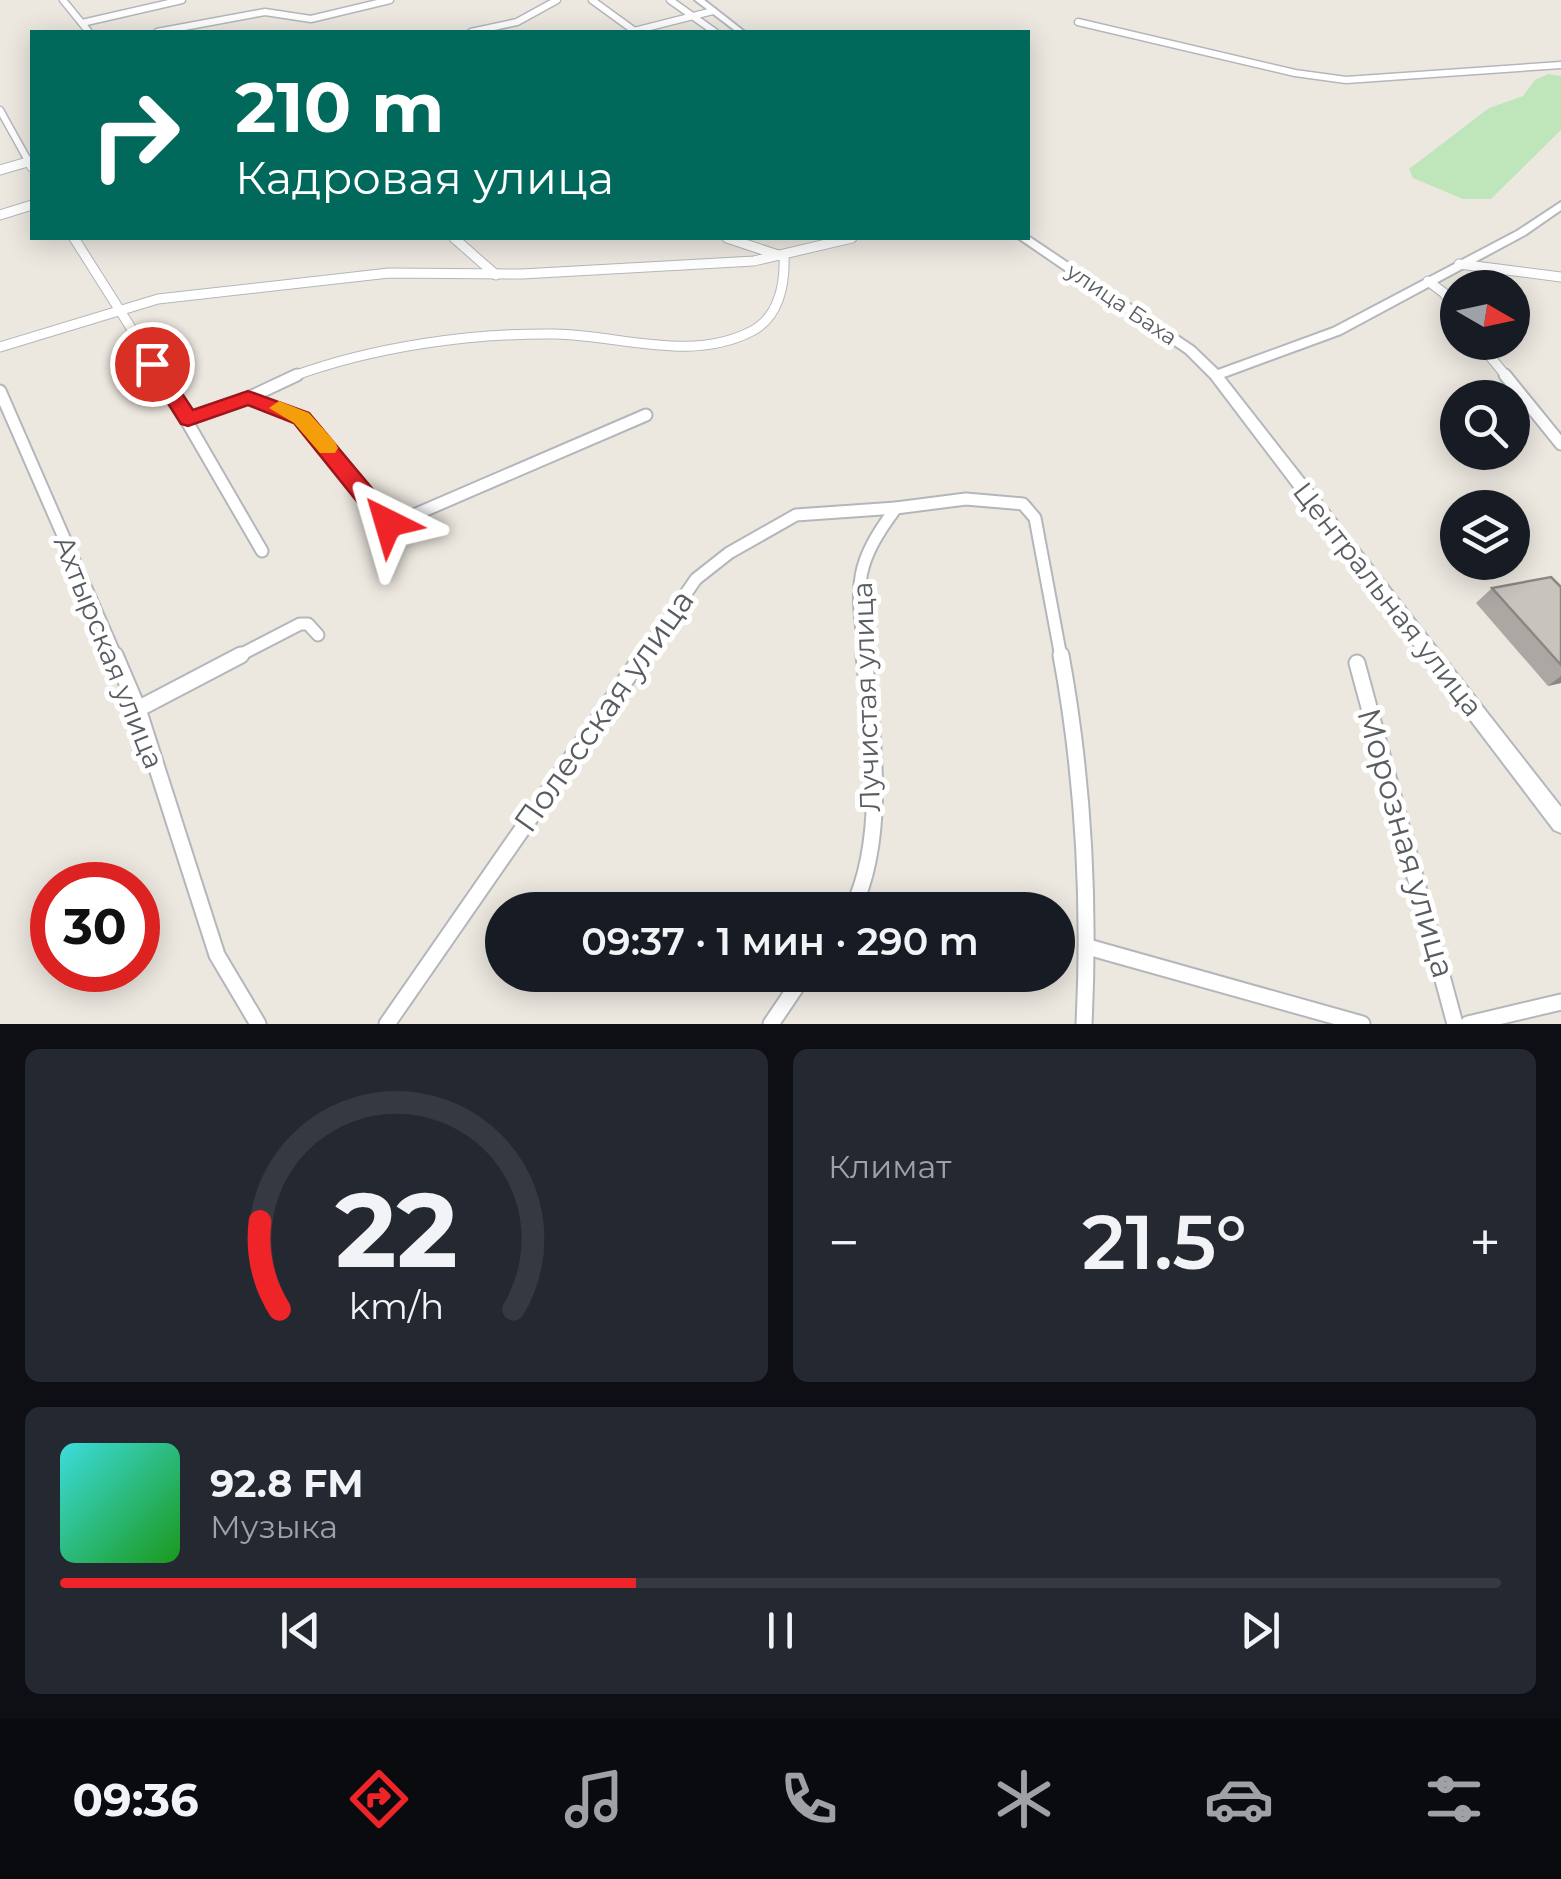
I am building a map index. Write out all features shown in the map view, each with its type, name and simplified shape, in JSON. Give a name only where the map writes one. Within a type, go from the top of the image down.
[{"type":"street","points":[[63,0],[88,30]]},
{"type":"street","points":[[82,22],[182,0]]},
{"type":"street","points":[[168,30],[265,12],[304,20],[390,0]]},
{"type":"street","points":[[482,30],[510,24],[557,0]]},
{"type":"street","points":[[592,0],[632,30]]},
{"type":"street","points":[[670,0],[712,30]]},
{"type":"street","points":[[699,0],[738,30]]},
{"type":"street","points":[[642,30],[713,10]]},
{"type":"street","points":[[1078,22],[1295,73],[1346,80],[1561,66]]},
{"type":"street","points":[[510,24],[514,30]]},
{"type":"street","points":[[0,110],[30,161]]},
{"type":"street","points":[[0,170],[30,163]]},
{"type":"street","points":[[1216,375],[1337,331],[1521,233],[1561,205]]},
{"type":"street","points":[[0,215],[30,206]]},
{"type":"street","points":[[75,240],[188,419],[262,551]]},
{"type":"street","points":[[456,240],[496,275]]},
{"type":"street","points":[[733,240],[784,257]]},
{"type":"street","points":[[0,347],[116,309],[216,292],[389,274],[496,275],[784,257],[845,240]]},
{"type":"street","name":"улица Баха","points":[[1027,240],[1190,350],[1216,375]]},
{"type":"street","points":[[188,419],[248,398],[261,388],[308,368],[429,346],[531,335],[671,346],[729,338],[753,331],[764,322],[784,284],[784,257]]},
{"type":"street","points":[[1459,264],[1561,277]]},
{"type":"street","points":[[1428,282],[1440,291]]},
{"type":"street","points":[[1493,360],[1561,444]]},
{"type":"street","name":"Центральная улица","points":[[1216,375],[1561,823]]},
{"type":"street","name":"Ахтырская улица","points":[[0,391],[138,709],[218,955],[258,1024]]},
{"type":"street","points":[[248,398],[302,418],[383,521],[393,524],[646,415]]},
{"type":"street","points":[[896,508],[992,499],[1023,504],[1031,510],[1074,725],[1088,947],[1084,1024]]},
{"type":"street","name":"Лучистая улица","points":[[861,892],[871,811],[858,580],[879,531],[896,508]]},
{"type":"street","name":"Полесская улица","points":[[387,1024],[696,579],[728,553],[796,515],[896,508]]},
{"type":"street","points":[[138,709],[300,624],[308,624],[318,635]]},
{"type":"street","name":"Морозная улица","points":[[1357,663],[1455,1024]]},
{"type":"street","points":[[1088,947],[1362,1024]]},
{"type":"street","points":[[772,1024],[793,992]]},
{"type":"street","points":[[1468,1024],[1561,1002]]},
{"type":"green space","points":[[1548,74],[1561,76],[1561,130],[1491,199],[1463,199],[1413,178],[1409,169],[1489,108],[1523,96],[1535,80]]},
{"type":"building","points":[[1551,577],[1561,587],[1561,665],[1492,588]]},
{"type":"slow traffic","points":[[279,408],[302,418],[328,448]]},
{"type":"route","points":[[152,364],[188,419],[248,398],[302,418],[388,523]]}]
